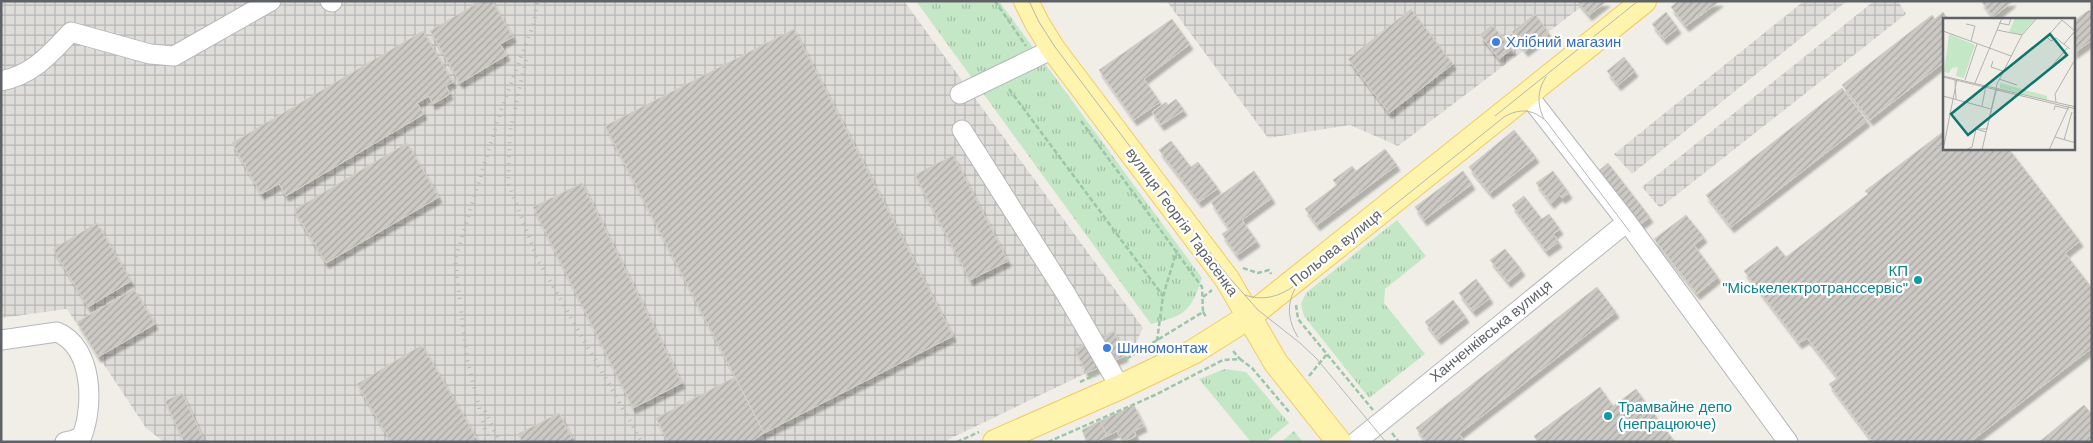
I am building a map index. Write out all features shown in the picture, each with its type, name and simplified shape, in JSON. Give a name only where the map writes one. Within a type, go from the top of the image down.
[{"type":"main road","name":"вулиця Георгія Тарасенка","points":[[1026,1],[1037,24],[1044,54],[1227,279],[1276,363],[1338,442]]},
{"type":"main road","name":"Польова вулиця","points":[[991,435],[1114,378],[1192,352],[1250,316],[1644,1]]},
{"type":"street","points":[[1,81],[26,73],[44,61],[71,32],[150,54],[174,56],[271,1]]},
{"type":"street","points":[[960,94],[1044,54]]},
{"type":"street","points":[[1527,94],[1627,222],[1788,442]]},
{"type":"street","points":[[962,130],[1066,294],[1114,378]]},
{"type":"street","name":"Ханченківська вулиця","points":[[1356,442],[1627,222]]},
{"type":"street","points":[[1,340],[57,332],[66,335],[80,355],[88,376],[89,408],[82,436],[65,442]]},
{"type":"path","points":[[995,1],[1044,54]]},
{"type":"path","points":[[999,76],[1163,296]]},
{"type":"path","points":[[1076,114],[1202,287],[1202,312],[1207,318]]},
{"type":"path","points":[[1157,342],[1163,296],[1176,250]]},
{"type":"path","points":[[1238,270],[1242,268],[1258,273],[1269,270],[1271,274]]},
{"type":"path","points":[[1203,297],[1213,290]]},
{"type":"path","points":[[1298,300],[1296,306],[1298,319],[1399,442]]},
{"type":"path","points":[[1074,385],[1114,378],[1136,355],[1202,312]]},
{"type":"path","points":[[1233,350],[1240,359],[1252,368],[1292,416]]},
{"type":"path","points":[[1305,381],[1327,354]]},
{"type":"path","points":[[1048,442],[1155,395],[1223,360],[1240,359]]},
{"type":"path","points":[[957,442],[991,435]]},
{"type":"shaded area","points":[[1,1],[904,1],[1143,328],[1132,351],[943,442],[164,442],[146,428],[67,309],[1,318]]},
{"type":"shaded area","points":[[1163,1],[1589,1],[1398,146],[1350,125],[1268,138],[1168,3]]},
{"type":"shaded area","points":[[1804,1],[1847,1],[1632,174],[1614,154]]},
{"type":"shaded area","points":[[1874,1],[1898,1],[1906,14],[1660,208],[1642,187]]},
{"type":"green space","points":[[916,1],[999,1],[1202,278],[1194,298],[1185,310],[1172,318],[1151,324]]},
{"type":"green space","points":[[1397,220],[1426,256],[1385,289],[1384,303],[1425,354],[1369,398],[1304,316],[1301,304],[1306,293]]},
{"type":"green space","points":[[1225,369],[1246,372],[1289,423],[1266,442],[1251,442],[1199,379]]},
{"type":"green space","points":[[1294,431],[1303,442],[1281,442]]},
{"type":"building","points":[[481,1],[492,1],[513,37],[500,44],[507,55],[460,83],[430,31]]},
{"type":"building","points":[[1577,1],[1607,1],[1589,15]]},
{"type":"building","points":[[1678,1],[1720,1],[1686,26],[1671,7]]},
{"type":"building","points":[[1981,1],[2013,1],[1993,17]]},
{"type":"building","points":[[1411,9],[1453,64],[1389,113],[1348,59]]},
{"type":"building","points":[[2089,10],[2092,13],[2092,40],[2076,52],[2076,20]]},
{"type":"building","points":[[1666,12],[1678,28],[1664,39],[1652,24]]},
{"type":"building","points":[[1943,12],[1947,18],[1943,18],[1943,63],[1870,120],[1842,85],[1932,15],[1935,19]]},
{"type":"building","points":[[1535,14],[1549,33],[1525,51],[1512,32]]},
{"type":"building","points":[[1172,19],[1190,44],[1144,79],[1160,102],[1134,120],[1099,70]]},
{"type":"building","name":"Хлібний магазин","points":[[1492,25],[1512,49],[1499,59],[1480,35]]},
{"type":"building","points":[[794,29],[953,336],[764,433],[605,126]]},
{"type":"building","points":[[423,31],[453,82],[446,86],[450,94],[433,104],[429,96],[417,103],[424,114],[286,196],[279,184],[261,194],[232,143]]},
{"type":"building","points":[[1624,57],[1635,71],[1618,85],[1607,71]]},
{"type":"building","points":[[1842,88],[1867,121],[1731,227],[1706,195]]},
{"type":"building","points":[[1176,99],[1184,110],[1161,125],[1152,112],[1166,102],[1168,105]]},
{"type":"building","points":[[1514,130],[1536,157],[1490,193],[1469,167]]},
{"type":"building","name":"КП \"Міськелектротранссервіс\"","points":[[1943,132],[1943,150],[2010,150],[2080,241],[2065,253],[2092,288],[2092,348],[1970,442],[1873,442],[1829,384],[1838,378],[1807,338],[1799,343],[1744,271],[1777,246],[1786,257],[1868,194],[1865,191]]},
{"type":"building","points":[[1171,141],[1191,167],[1198,162],[1218,188],[1199,202],[1159,150]]},
{"type":"building","points":[[407,143],[439,197],[326,263],[294,210]]},
{"type":"building","points":[[1385,149],[1397,165],[1317,225],[1305,209],[1337,185],[1333,180],[1352,166],[1356,171]]},
{"type":"building","points":[[953,155],[1008,261],[970,280],[915,175]]},
{"type":"building","points":[[1608,163],[1650,217],[1638,226],[1596,173]]},
{"type":"building","points":[[1254,171],[1272,198],[1242,220],[1257,241],[1237,255],[1222,234],[1229,229],[1211,202]]},
{"type":"building","points":[[1463,171],[1472,184],[1424,220],[1415,207]]},
{"type":"building","points":[[1553,171],[1569,193],[1562,198],[1560,195],[1551,203],[1536,183]]},
{"type":"building","points":[[582,183],[682,383],[633,408],[533,207]]},
{"type":"building","points":[[1524,196],[1542,219],[1549,214],[1560,229],[1553,234],[1559,242],[1546,251],[1512,205]]},
{"type":"building","points":[[1686,215],[1704,237],[1694,245],[1718,277],[1697,294],[1654,239]]},
{"type":"building","points":[[97,223],[131,281],[88,307],[53,249]]},
{"type":"building","points":[[1505,249],[1522,270],[1508,282],[1490,260]]},
{"type":"building","points":[[1476,279],[1490,298],[1473,311],[1459,293]]},
{"type":"building","points":[[1597,287],[1616,312],[1459,434],[1465,442],[1426,442],[1416,428]]},
{"type":"building","points":[[134,289],[155,324],[98,357],[77,322]]},
{"type":"building","points":[[1453,300],[1466,317],[1438,339],[1425,322]]},
{"type":"building","points":[[1114,331],[1125,356],[1086,373],[1075,349]]},
{"type":"building","points":[[422,345],[479,442],[391,442],[357,384]]},
{"type":"building","points":[[735,377],[764,433],[751,442],[668,442],[656,418]]},
{"type":"building","name":"Трамвайне депо (непрацююче)","points":[[1600,387],[1613,406],[1636,389],[1675,442],[1538,442],[1534,436]]},
{"type":"building","points":[[182,393],[205,442],[184,442],[165,401]]},
{"type":"building","points":[[1134,405],[1144,426],[1134,431],[1136,436],[1123,442],[1117,431],[1107,436],[1100,421]]},
{"type":"building","points":[[2084,405],[2092,414],[2092,438],[2087,442],[2039,442]]},
{"type":"building","points":[[559,413],[572,438],[564,442],[522,442],[518,434]]},
{"type":"building","points":[[1100,421],[1107,436],[1095,442],[1087,442],[1082,430]]},
{"type":"tram line","points":[[1029,1],[1039,22],[1055,47],[1227,275],[1258,310],[1316,358],[1386,442]]},
{"type":"tram line","points":[[1495,116],[1638,1]]},
{"type":"tram line","points":[[1544,119],[1539,98],[1541,87],[1546,77]]},
{"type":"tram line","points":[[1245,295],[1263,298],[1280,294],[1291,288],[1504,117],[1520,111],[1531,112],[1546,121],[1630,232]]},
{"type":"tram line","points":[[1298,284],[1291,297],[1289,310],[1294,331],[1298,337]]},
{"type":"railway","points":[[490,442],[485,430],[467,359],[455,260],[501,110],[534,23],[537,1]]},
{"type":"railway","points":[[526,60],[510,132],[508,183],[538,260],[642,442]]},
{"type":"railway","points":[[485,411],[500,442]]},
{"type":"place","name":"Хлібний магазин","points":[[1496,42]]},
{"type":"place","name":"КП \"Міськелектротранссервіс\"","points":[[1918,280]]},
{"type":"place","name":"Шиномонтаж","points":[[1107,348]]},
{"type":"place","name":"Трамвайне депо (непрацююче)","points":[[1608,416]]}]
